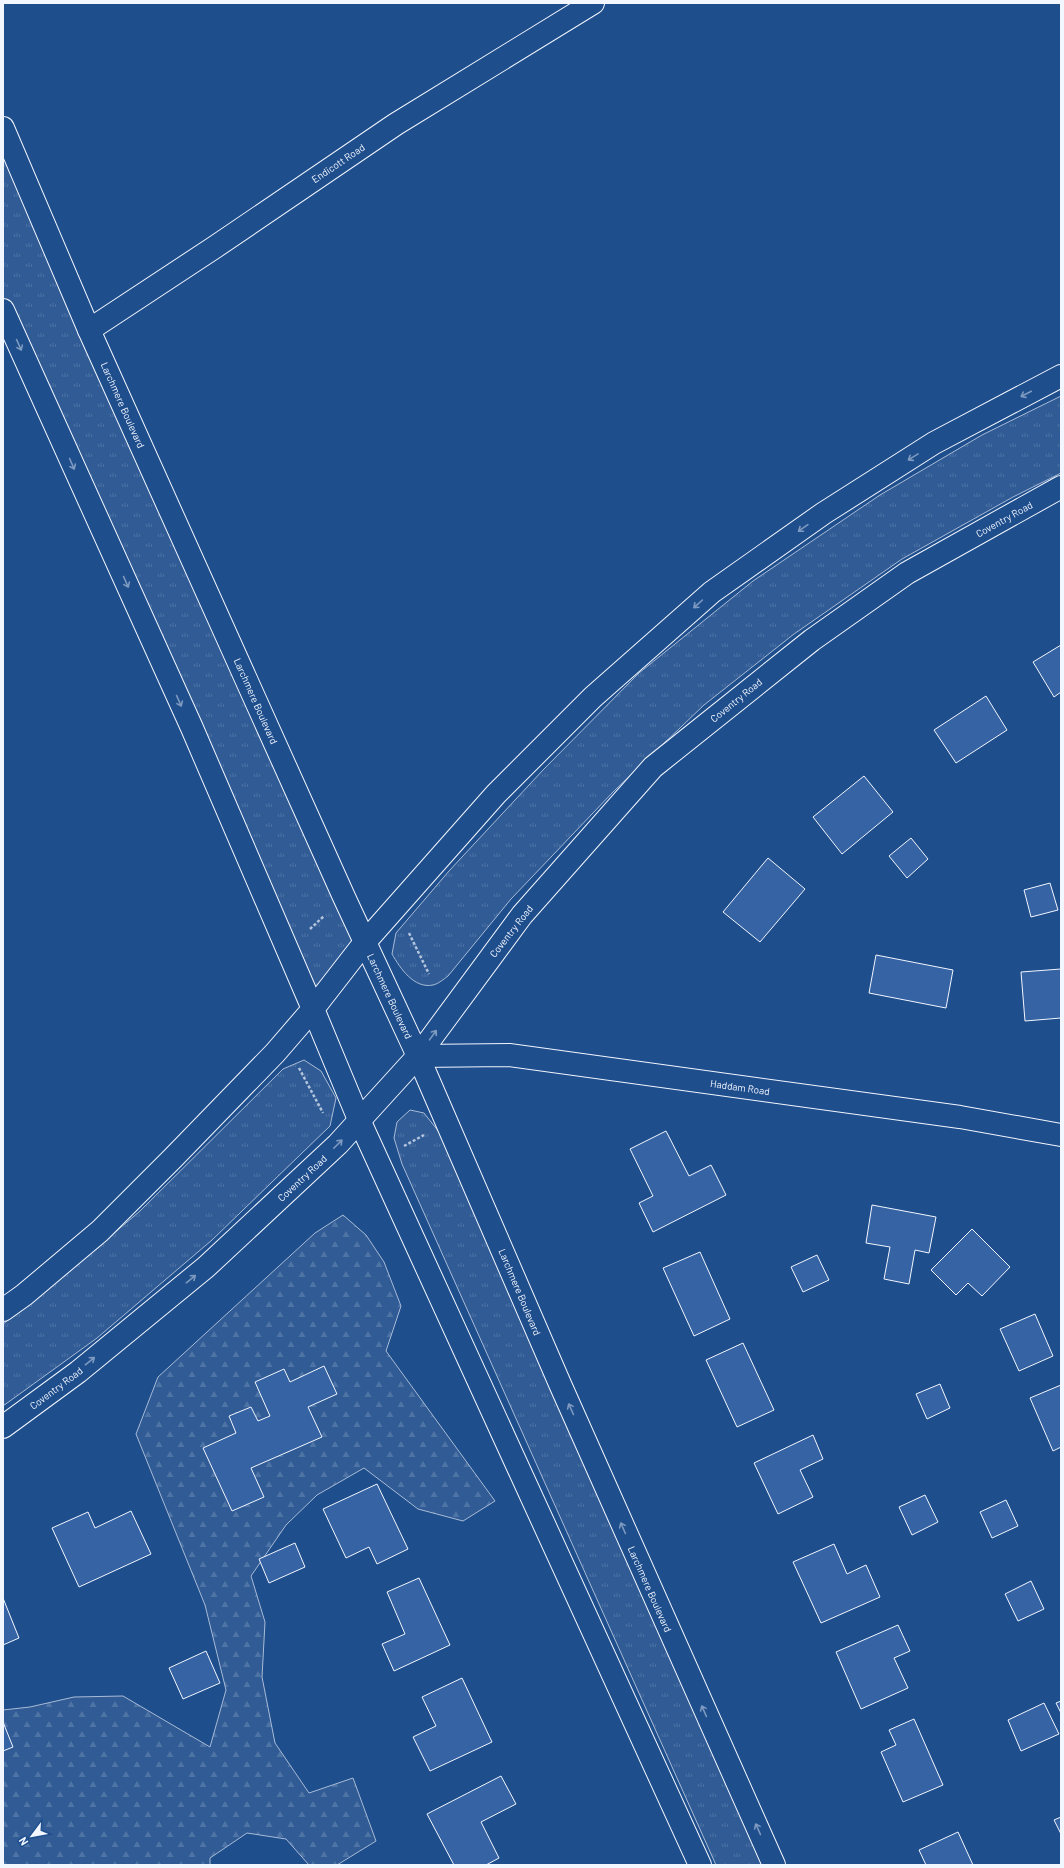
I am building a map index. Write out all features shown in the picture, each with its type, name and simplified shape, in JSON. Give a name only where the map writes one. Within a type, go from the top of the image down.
[{"type":"street","name":"Endicott Road","points":[[89,330],[215,247],[396,124],[593,3]]},
{"type":"street","name":"Larchmere Boulevard","points":[[3,128],[89,330],[365,942],[418,1056],[560,1384],[774,1865]]},
{"type":"street","points":[[3,310],[192,728],[314,1009],[360,1122],[700,1865]]},
{"type":"street","points":[[3,1310],[24,1295],[100,1231],[270,1058],[314,1009],[365,942],[496,794],[593,697],[712,592],[824,513],[934,444],[1061,376]]},
{"type":"street","name":"Coventry Road","points":[[3,1426],[78,1372],[206,1267],[310,1171],[360,1122],[418,1056],[522,915],[653,767],[812,640],[907,573],[1061,487]]},
{"type":"street","name":"Haddam Road","points":[[418,1056],[509,1055],[960,1117],[1061,1135]]},
{"type":"path","points":[[407,929],[429,974]]},
{"type":"path","points":[[299,1068],[324,1113]]},
{"type":"path","points":[[404,1146],[424,1134]]},
{"type":"green space","points":[[3,128],[365,942],[313,1009],[3,310]]},
{"type":"green space","points":[[1061,396],[1061,473],[1013,497],[902,559],[794,634],[704,705],[613,792],[511,899],[448,976],[433,985],[426,985],[414,981],[403,971],[392,954],[396,933],[449,871],[543,770],[639,673],[753,581],[880,495],[982,435]]},
{"type":"green space","points":[[304,1060],[321,1071],[336,1098],[330,1126],[212,1240],[97,1338],[3,1406],[3,1324],[40,1296],[140,1211],[283,1069]]},
{"type":"green space","points":[[410,1110],[424,1113],[443,1137],[762,1865],[716,1865],[402,1164],[394,1138],[397,1122]]},
{"type":"green space","points":[[343,1215],[366,1235],[384,1262],[401,1306],[386,1351],[495,1501],[463,1521],[418,1509],[364,1468],[317,1495],[286,1525],[251,1576],[265,1622],[262,1677],[275,1743],[309,1793],[353,1778],[376,1841],[337,1865],[309,1865],[286,1839],[247,1833],[210,1858],[210,1865],[3,1865],[3,1710],[30,1707],[74,1697],[123,1696],[210,1747],[226,1690],[205,1605],[136,1434],[158,1377],[315,1233]]},
{"type":"building","points":[[1061,645],[1061,692],[1054,697],[1033,662]]},
{"type":"building","points":[[986,696],[1007,730],[956,763],[934,730]]},
{"type":"building","points":[[864,776],[893,812],[842,854],[813,817]]},
{"type":"building","points":[[911,838],[928,859],[907,878],[889,856]]},
{"type":"building","points":[[768,858],[805,889],[760,942],[723,912]]},
{"type":"building","points":[[1050,883],[1058,910],[1031,917],[1024,890]]},
{"type":"building","points":[[876,955],[953,970],[946,1008],[869,993]]},
{"type":"building","points":[[1061,969],[1061,1018],[1025,1021],[1021,972]]},
{"type":"building","points":[[666,1131],[689,1176],[711,1165],[726,1195],[653,1232],[639,1203],[653,1196],[630,1149]]},
{"type":"building","points":[[872,1205],[936,1217],[929,1253],[915,1250],[909,1284],[884,1279],[890,1247],[866,1243]]},
{"type":"building","points":[[972,1229],[1010,1267],[982,1296],[968,1283],[956,1295],[931,1270]]},
{"type":"building","points":[[700,1252],[730,1319],[694,1336],[663,1268]]},
{"type":"building","points":[[817,1255],[829,1280],[803,1292],[791,1267]]},
{"type":"building","points":[[1035,1314],[1053,1356],[1019,1371],[1000,1329]]},
{"type":"building","points":[[743,1343],[774,1410],[737,1427],[706,1360]]},
{"type":"building","points":[[324,1366],[337,1394],[308,1407],[322,1437],[251,1468],[264,1497],[232,1511],[203,1448],[236,1433],[229,1416],[251,1407],[258,1421],[270,1416],[255,1382],[284,1369],[290,1382]]},
{"type":"building","points":[[940,1384],[950,1408],[927,1419],[916,1394]]},
{"type":"building","points":[[1061,1385],[1061,1447],[1053,1451],[1030,1398]]},
{"type":"building","points":[[813,1435],[823,1459],[800,1470],[813,1497],[778,1514],[754,1463]]},
{"type":"building","points":[[377,1484],[408,1549],[377,1564],[369,1547],[346,1558],[323,1509]]},
{"type":"building","points":[[925,1495],[938,1522],[912,1535],[899,1507]]},
{"type":"building","points":[[1006,1500],[1018,1526],[992,1538],[980,1512]]},
{"type":"building","points":[[131,1511],[151,1554],[79,1587],[52,1528],[88,1512],[95,1528]]},
{"type":"building","points":[[295,1543],[305,1567],[269,1583],[259,1559]]},
{"type":"building","points":[[834,1544],[847,1574],[866,1565],[880,1597],[821,1623],[793,1562]]},
{"type":"building","points":[[419,1578],[450,1645],[394,1671],[382,1644],[405,1634],[387,1592]]},
{"type":"building","points":[[1031,1581],[1044,1609],[1018,1621],[1005,1594]]},
{"type":"building","points":[[3,1598],[19,1638],[3,1645]]},
{"type":"building","points":[[898,1625],[910,1651],[894,1658],[908,1688],[861,1709],[836,1652]]},
{"type":"building","points":[[206,1651],[220,1683],[183,1699],[169,1668]]},
{"type":"building","points":[[462,1678],[492,1742],[430,1771],[413,1737],[436,1726],[422,1697]]},
{"type":"building","points":[[1061,1701],[1061,1713],[1056,1703]]},
{"type":"building","points":[[1044,1703],[1059,1734],[1021,1751],[1008,1720]]},
{"type":"building","points":[[914,1719],[943,1785],[903,1802],[881,1752],[896,1745],[889,1730]]},
{"type":"building","points":[[3,1722],[13,1747],[3,1751]]},
{"type":"building","points":[[501,1776],[516,1804],[481,1822],[499,1858],[486,1865],[454,1865],[427,1814]]},
{"type":"building","points":[[1061,1817],[1061,1834],[1054,1820]]},
{"type":"building","points":[[958,1832],[973,1865],[926,1865],[919,1850]]}]
